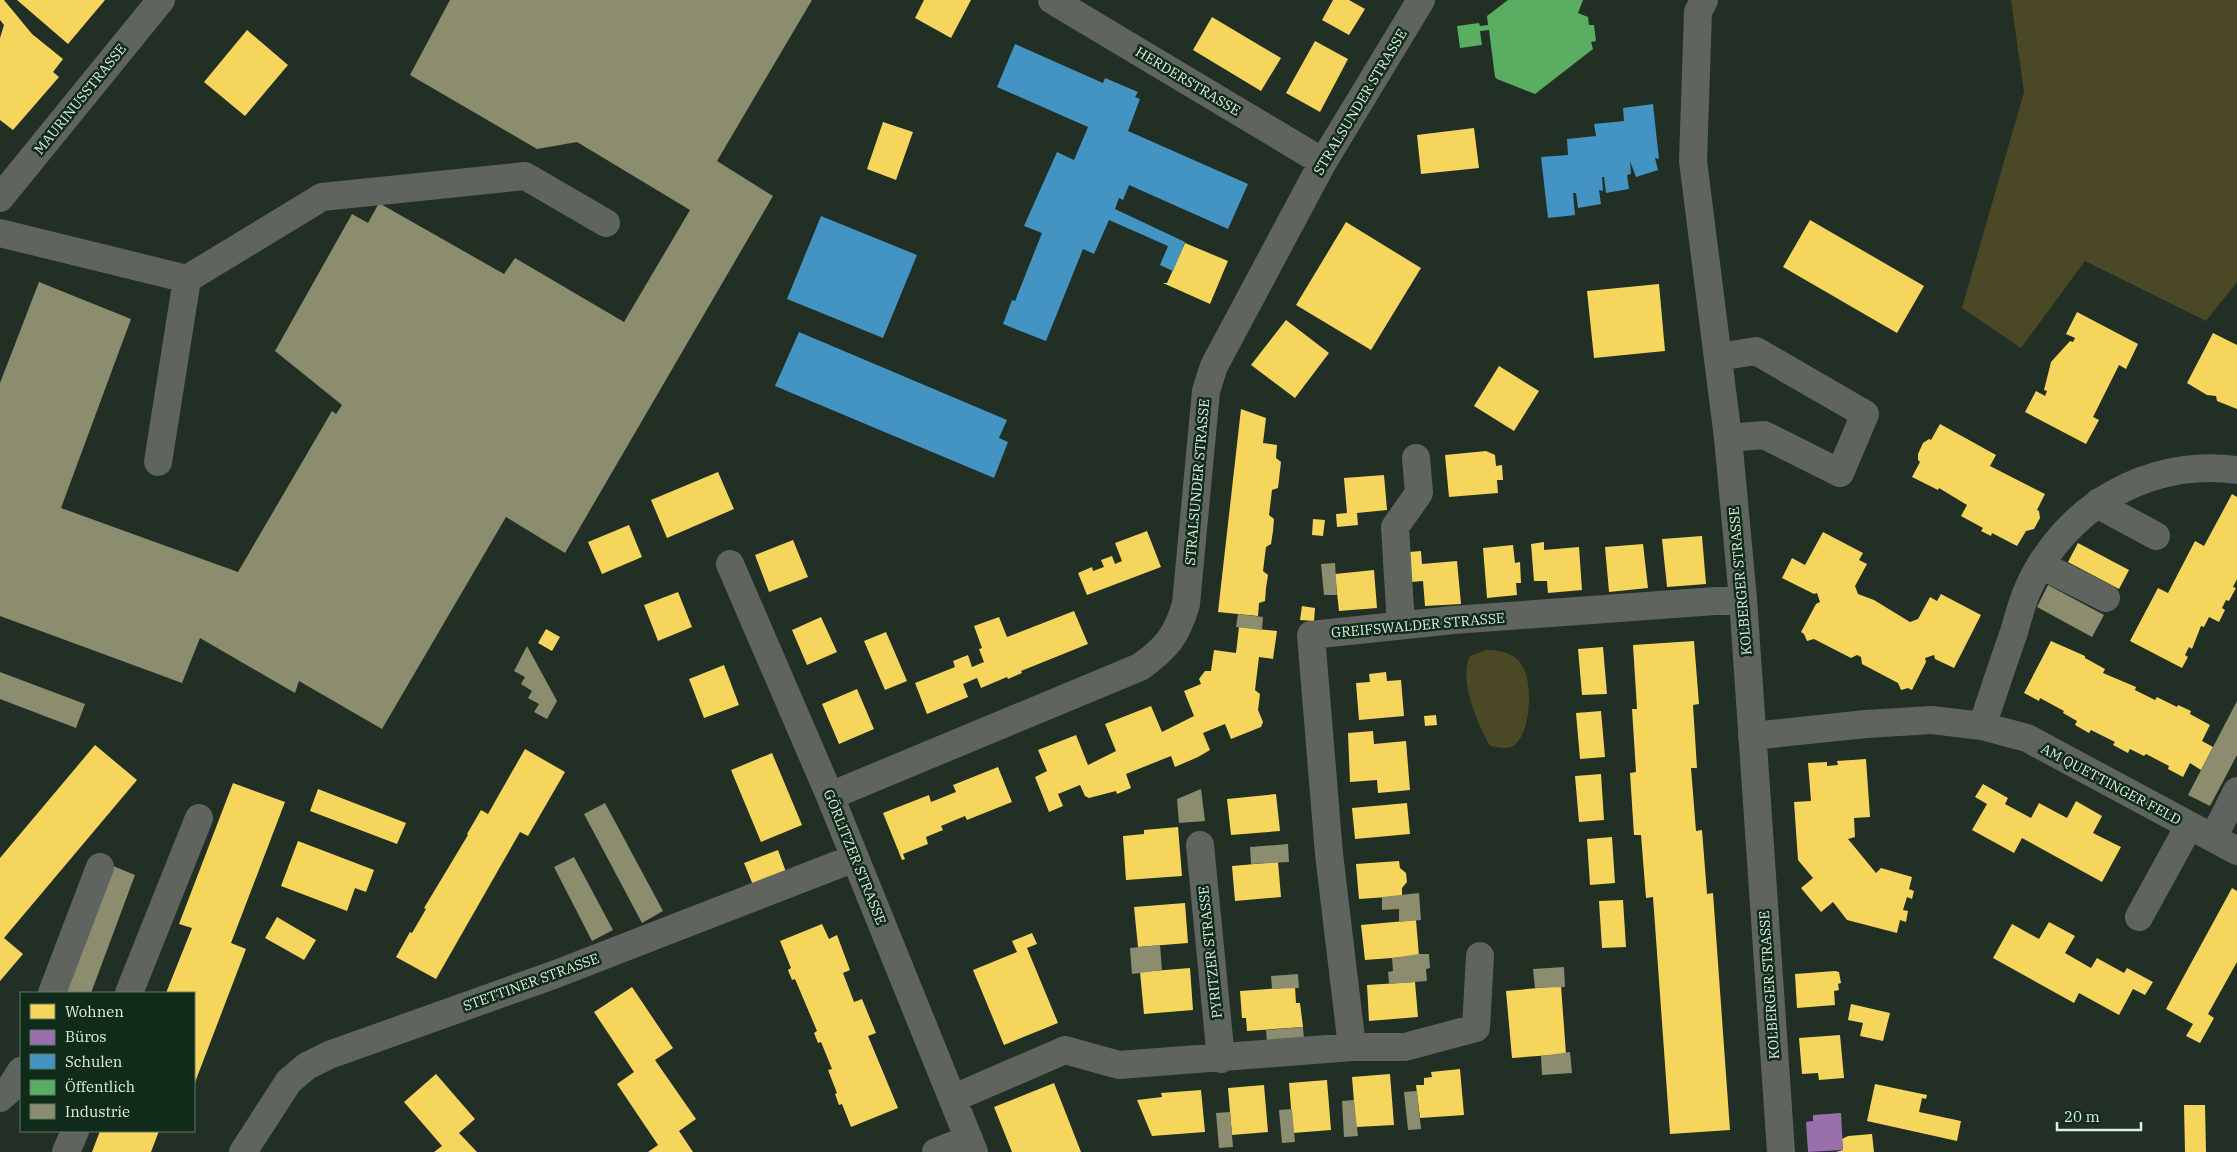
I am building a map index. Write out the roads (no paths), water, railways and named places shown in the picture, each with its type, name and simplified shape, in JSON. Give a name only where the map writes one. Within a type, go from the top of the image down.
[{"type":"street","name":"MAURINUSSTRASSE","points":[[0,198],[161,0]]},
{"type":"street","name":"HERDERSTRASSE","points":[[1052,0],[1323,162]]},
{"type":"street","name":"STRALSUNDER STRASSE","points":[[830,796],[1140,667],[1158,654],[1170,641],[1180,626],[1186,604],[1206,391],[1214,366],[1323,162],[1421,0]]},
{"type":"street","name":"KOLBERGER STRASSE","points":[[1699,4],[1693,161],[1728,438],[1743,599],[1781,1152]]},
{"type":"street","points":[[0,233],[187,278],[322,197],[525,176],[606,223]]},
{"type":"street","points":[[158,462],[187,278]]},
{"type":"street","points":[[1718,357],[1756,350],[1865,414],[1840,473],[1764,435],[1728,438]]},
{"type":"street","points":[[1401,625],[1395,527],[1420,493],[1416,458]]},
{"type":"street","points":[[1982,726],[2028,589],[2053,546],[2074,524],[2099,502],[2124,486],[2178,470],[2212,466],[2237,470]]},
{"type":"street","points":[[2099,502],[2106,510],[2156,536]]},
{"type":"street","name":"GÖRLITZER STRASSE","points":[[730,564],[830,796],[972,1146]]},
{"type":"street","points":[[2041,565],[2106,598]]},
{"type":"street","name":"GREIFSWALDER STRASSE","points":[[1352,1047],[1329,854],[1311,635],[1401,625],[1743,599]]},
{"type":"street","name":"AM QUETTINGER FELD","points":[[1752,736],[1866,724],[1932,720],[1982,726],[2027,738],[2237,851]]},
{"type":"street","points":[[2213,838],[2237,791]]},
{"type":"street","points":[[129,992],[199,818]]},
{"type":"street","points":[[2139,917],[2189,826]]},
{"type":"street","name":"PYRITZER STRASSE","points":[[1200,845],[1221,1059]]},
{"type":"street","name":"STETTINER STRASSE","points":[[243,1152],[289,1081],[306,1066],[329,1055],[556,974],[855,858]]},
{"type":"street","points":[[52,992],[100,868]]},
{"type":"street","points":[[954,1098],[1064,1050],[1119,1065],[1221,1059],[1352,1047],[1405,1047],[1476,1028],[1480,956]]},
{"type":"street","points":[[0,1098],[9,1090],[20,1073]]},
{"type":"street","points":[[66,1152],[75,1132]]},
{"type":"street","points":[[936,1152],[972,1146]]}]
